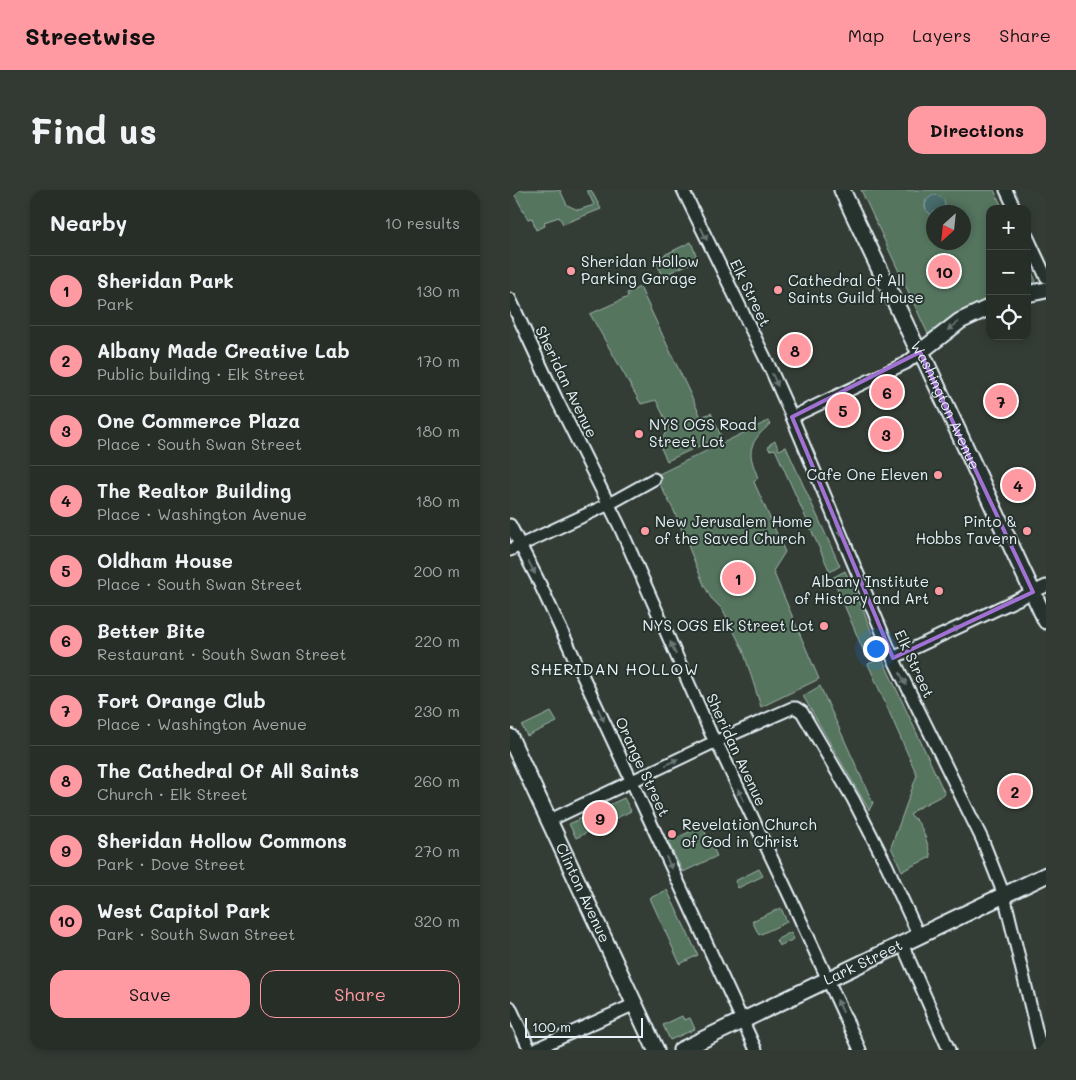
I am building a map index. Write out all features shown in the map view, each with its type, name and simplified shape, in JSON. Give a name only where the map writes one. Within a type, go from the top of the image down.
[{"type":"main road","name":"Washington Avenue","points":[[842,190],[1006,536],[1040,589],[1046,621]]},
{"type":"main road","points":[[1031,293],[1046,290]]},
{"type":"main road","points":[[920,352],[960,321],[986,309]]},
{"type":"main road","name":"Clinton Avenue","points":[[510,737],[656,1050]]},
{"type":"main road","name":"Lark Street","points":[[681,1050],[1046,875]]},
{"type":"street","name":"Elk Street","points":[[683,190],[792,417],[893,658],[982,839],[1004,895],[1041,1050]]},
{"type":"street","points":[[1006,190],[1012,205]]},
{"type":"street","points":[[1031,245],[1046,277]]},
{"type":"street","name":"Sheridan Avenue","points":[[510,299],[557,400],[619,525],[716,742],[860,1050]]},
{"type":"street","points":[[792,417],[906,362],[920,352]]},
{"type":"street","points":[[515,548],[609,504],[654,480]]},
{"type":"street","name":"Orange Street","points":[[510,524],[515,548],[538,580],[756,1050]]},
{"type":"street","points":[[893,658],[1040,589]]},
{"type":"street","points":[[548,821],[716,742],[792,708],[796,708],[802,712],[853,798],[919,936]]},
{"type":"street","points":[[902,944],[950,1050]]},
{"type":"street","points":[[510,1007],[532,1050],[635,1004]]},
{"type":"highlighted area","points":[[920,352],[1033,592],[893,658],[792,417]]},
{"type":"green space","points":[[512,190],[560,190],[567,205],[578,210],[594,205],[587,190],[591,190],[601,209],[563,224],[559,217],[544,222],[545,226],[536,230],[532,218],[528,219]]},
{"type":"green space","points":[[861,190],[994,190],[1001,205],[986,205],[986,302],[959,313],[928,334]]},
{"type":"green space","points":[[691,242],[698,260],[662,276],[657,262],[658,258]]},
{"type":"green space","points":[[1031,270],[1036,281],[1031,286]]},
{"type":"green space","points":[[640,287],[701,417],[711,413],[721,436],[667,461],[659,444],[669,427],[656,400],[641,404],[590,314],[628,297],[627,293]]},
{"type":"green space","points":[[768,421],[771,424],[757,437],[751,450],[758,478],[754,482],[785,552],[773,571],[819,679],[761,707],[743,650],[723,610],[711,598],[704,585],[674,511],[658,481],[659,474]]},
{"type":"green space","points":[[775,441],[779,450],[786,447],[840,566],[830,572],[775,449],[770,450],[768,448]]},
{"type":"green space","points":[[845,571],[879,651],[866,657],[832,578]]},
{"type":"green space","points":[[882,658],[945,794],[916,809],[910,815],[921,828],[931,857],[902,871],[891,847],[917,775],[868,664]]},
{"type":"green space","points":[[820,686],[873,803],[869,810],[803,696]]},
{"type":"green space","points":[[551,712],[557,722],[527,736],[522,726]]},
{"type":"green space","points":[[624,798],[631,811],[576,838],[569,824]]},
{"type":"green space","points":[[702,826],[717,856],[683,872],[668,842]]},
{"type":"green space","points":[[759,869],[763,876],[738,888],[735,881]]},
{"type":"green space","points":[[667,890],[698,955],[680,964],[650,898]]},
{"type":"green space","points":[[781,908],[787,922],[759,935],[752,921]]},
{"type":"green space","points":[[791,932],[794,939],[779,946],[776,940]]},
{"type":"green space","points":[[682,1016],[684,1020],[690,1018],[695,1029],[670,1040],[663,1025]]},
{"type":"water","points":[[934,195],[940,197],[945,205],[926,205],[926,208],[925,205],[926,202]]},
{"type":"place","name":"Sheridan Hollow Parking Garage","points":[[571,271]]},
{"type":"place","name":"West Capitol Park","points":[[944,271]]},
{"type":"place","name":"Cathedral of All Saints Guild House","points":[[778,290]]},
{"type":"place","name":"The Cathedral Of All Saints","points":[[795,350]]},
{"type":"place","name":"Better Bite","points":[[887,392]]},
{"type":"place","name":"Fort Orange Club","points":[[1001,401]]},
{"type":"place","name":"Oldham House","points":[[843,410]]},
{"type":"place","name":"NYS OGS Road Street Lot","points":[[639,434]]},
{"type":"place","name":"One Commerce Plaza","points":[[886,434]]},
{"type":"place","name":"Cafe One Eleven","points":[[938,475]]},
{"type":"place","name":"The Realtor Building","points":[[1018,485]]},
{"type":"place","name":"New Jerusalem Home of the Saved Church","points":[[645,531]]},
{"type":"place","name":"Pinto & Hobbs Tavern","points":[[1027,531]]},
{"type":"place","name":"Sheridan Park","points":[[738,578]]},
{"type":"place","name":"Albany Institute of History and Art","points":[[939,591]]},
{"type":"place","name":"NYS OGS Elk Street Lot","points":[[824,626]]},
{"type":"place","name":"Albany Made Creative Lab","points":[[1015,791]]},
{"type":"place","name":"Sheridan Hollow Commons","points":[[600,818]]},
{"type":"place","name":"Revelation Church of God in Christ","points":[[672,834]]},
{"type":"district","name":"SHERIDAN HOLLOW","points":[[615,669]]}]
